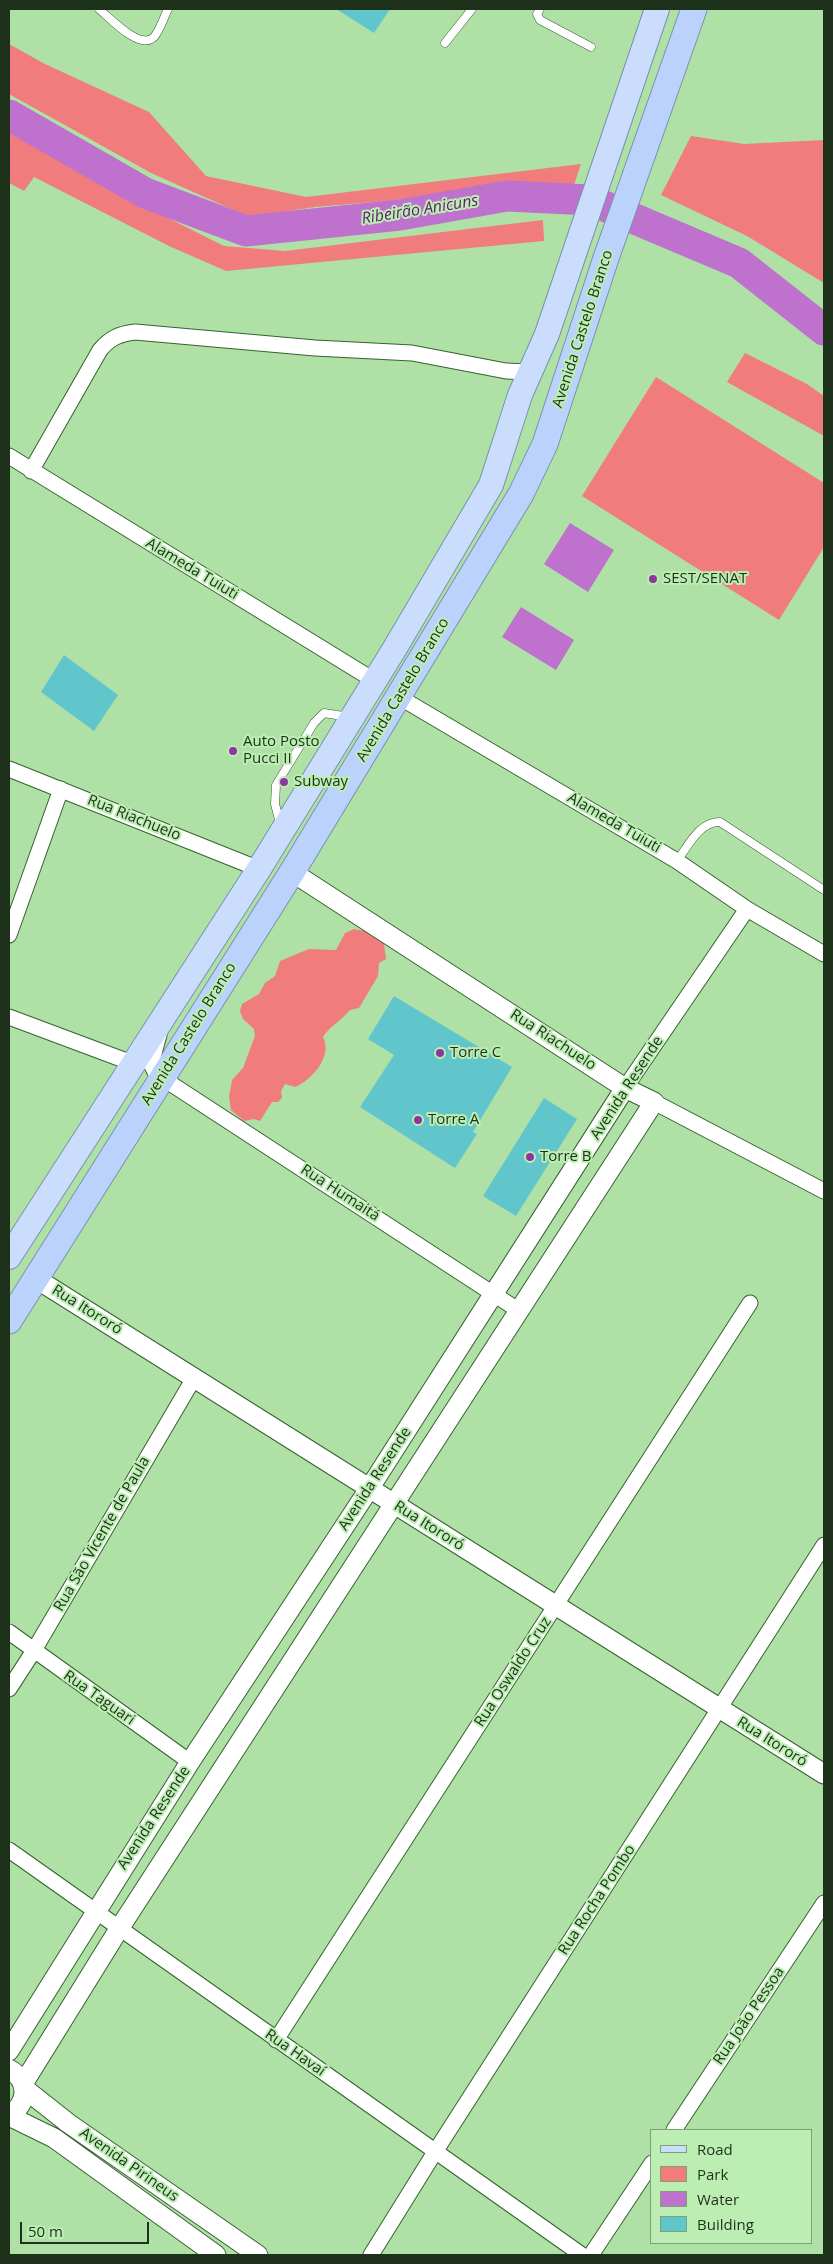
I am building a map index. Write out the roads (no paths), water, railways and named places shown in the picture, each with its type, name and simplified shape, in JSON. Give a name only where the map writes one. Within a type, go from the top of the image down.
[{"type":"highway","name":"Avenida Castelo Branco","points":[[9,1320],[292,872],[522,494],[546,444],[606,258],[694,9]]},
{"type":"main road","name":"Avenida Castelo Branco","points":[[9,1257],[132,1063],[259,869],[375,681],[491,486],[520,395],[548,334],[657,9]]},
{"type":"street","points":[[31,471],[100,350],[109,340],[120,334],[136,332],[315,348],[412,353],[506,371],[530,372]]},
{"type":"street","points":[[506,371],[520,395]]},
{"type":"street","name":"Alameda Tuiuti","points":[[9,456],[375,681]]},
{"type":"street","name":"Alameda Tuiuti","points":[[399,697],[678,861],[748,910],[824,954]]},
{"type":"street","name":"Rua Riachuelo","points":[[9,769],[259,869]]},
{"type":"street","points":[[9,935],[61,789]]},
{"type":"street","name":"Rua Riachuelo","points":[[292,872],[626,1088],[824,1190]]},
{"type":"street","name":"Avenida Resende","points":[[9,2051],[94,1912],[190,1762],[369,1489],[626,1088],[748,910]]},
{"type":"street","points":[[162,1077],[154,1072],[152,1064],[166,1012]]},
{"type":"street","points":[[9,1017],[132,1063]]},
{"type":"street","name":"Rua Humaitá","points":[[162,1077],[518,1310]]},
{"type":"street","name":"Avenida Resende","points":[[9,2116],[18,2109],[24,2100],[24,2087],[119,1929],[654,1102]]},
{"type":"street","name":"Rua Itororó","points":[[35,1278],[824,1774]]},
{"type":"street","name":"Rua Oswaldo Cruz","points":[[276,2040],[750,1303]]},
{"type":"street","name":"Rua São Vicente de Paula","points":[[9,1689],[34,1652],[194,1378]]},
{"type":"street","name":"Rua Rocha Pombo","points":[[371,2255],[824,1545]]},
{"type":"street","name":"Rua Taguari","points":[[9,1632],[34,1652],[190,1762]]},
{"type":"street","points":[[142,1837],[167,1855]]},
{"type":"street","name":"Rua Havaí","points":[[9,1850],[94,1912],[582,2255]]},
{"type":"street","name":"Rua João Pessoa","points":[[675,2129],[824,1903]]},
{"type":"street","name":"Avenida Pirineus","points":[[9,2069],[16,2074],[24,2087],[68,2122],[258,2255]]},
{"type":"street","name":"Avenida Pirineus","points":[[9,2116],[54,2138],[216,2255]]},
{"type":"street","points":[[591,2255],[650,2166]]},
{"type":"lane","points":[[99,9],[135,40],[145,41],[154,37],[168,9]]},
{"type":"lane","points":[[445,43],[472,9]]},
{"type":"lane","points":[[540,9],[537,14],[540,20],[591,47]]},
{"type":"lane","points":[[678,861],[705,825],[712,821],[720,822],[824,890]]},
{"type":"water","points":[[570,523],[614,550],[588,592],[544,564]]},
{"type":"water","points":[[521,607],[574,640],[556,670],[502,637]]},
{"type":"waterway","name":"Ribeirão Anicuns","points":[[9,115],[145,193],[246,231],[400,215],[507,196],[590,200],[739,263],[824,330]]},
{"type":"place","name":"SEST/SENAT","points":[[653,579]]},
{"type":"place","name":"Auto Posto Pucci II","points":[[233,751]]},
{"type":"place","name":"Subway","points":[[284,782]]},
{"type":"place","name":"Torre C","points":[[440,1053]]},
{"type":"place","name":"Torre A","points":[[418,1120]]},
{"type":"place","name":"Torre B","points":[[530,1157]]}]
